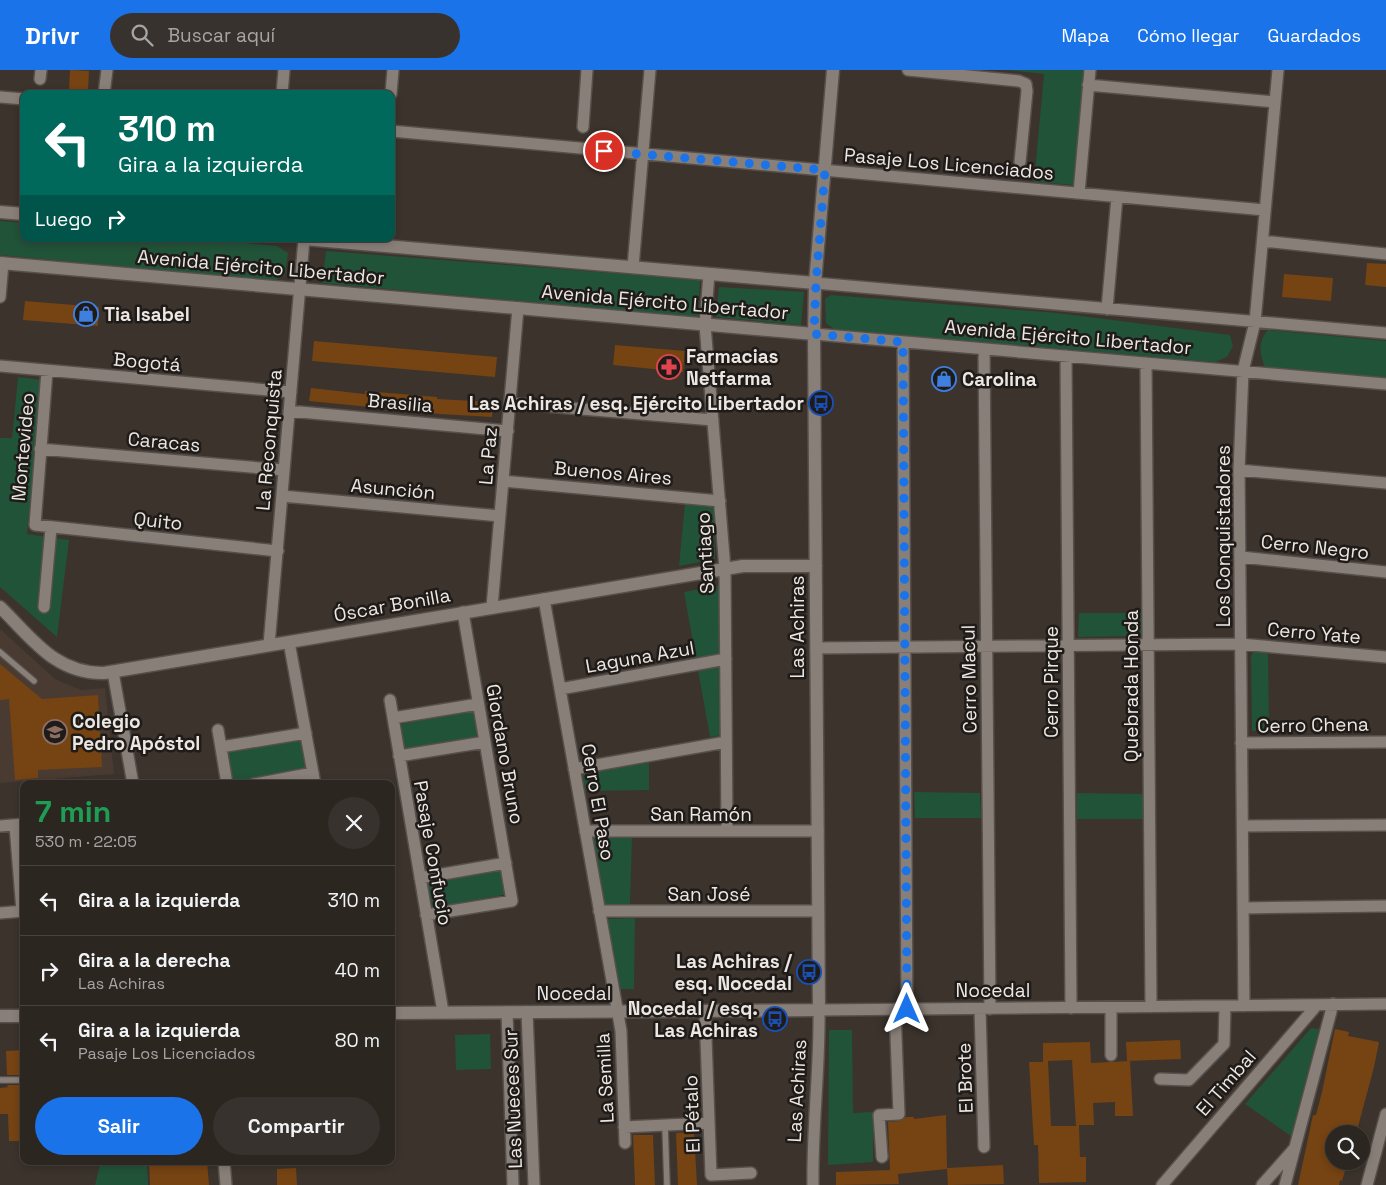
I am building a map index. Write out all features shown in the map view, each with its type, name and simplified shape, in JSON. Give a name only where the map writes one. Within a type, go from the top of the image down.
[{"type":"street","points":[[104,90],[106,70]]},
{"type":"street","points":[[282,90],[284,70]]},
{"type":"street","points":[[391,90],[393,70]]},
{"type":"street","points":[[582,128],[588,70]]},
{"type":"street","points":[[632,268],[650,70]]},
{"type":"street","name":"Las Achiras","points":[[812,1185],[813,1110],[818,1062],[819,1010],[814,334],[816,283],[833,70]]},
{"type":"street","points":[[908,70],[1019,81],[1026,84],[1020,162]]},
{"type":"street","points":[[1079,193],[1090,70]]},
{"type":"street","name":"Los Conquistadores","points":[[1244,1006],[1239,470],[1243,371],[1255,322],[1278,70]]},
{"type":"street","points":[[1088,85],[1275,102]]},
{"type":"street","points":[[0,97],[20,99]]},
{"type":"street","name":"Pasaje Los Licenciados","points":[[395,131],[1265,210]]},
{"type":"street","points":[[1107,309],[1117,197]]},
{"type":"street","points":[[0,212],[20,214]]},
{"type":"street","points":[[1263,241],[1386,254]]},
{"type":"street","name":"La Reconquista","points":[[269,645],[304,242]]},
{"type":"street","name":"Avenida Ejército Libertador","points":[[378,242],[632,268],[1386,333]]},
{"type":"street","points":[[0,297],[2,263]]},
{"type":"street","name":"Avenida Ejército Libertador","points":[[2,263],[1386,384]]},
{"type":"street","name":"Santiago","points":[[709,274],[705,324],[726,568],[727,831]]},
{"type":"street","name":"La Paz","points":[[492,608],[518,308]]},
{"type":"street","points":[[903,342],[907,1009]]},
{"type":"street","name":"Cerro Macul","points":[[984,349],[986,646],[985,1009]]},
{"type":"street","name":"Cerro Pirque","points":[[1066,356],[1071,1008]]},
{"type":"street","name":"Quebrada Honda","points":[[1146,363],[1151,1008]]},
{"type":"street","name":"Bogotá","points":[[0,366],[291,392]]},
{"type":"street","name":"Montevideo","points":[[35,526],[47,370]]},
{"type":"street","points":[[510,403],[712,420]]},
{"type":"street","name":"Brasilia","points":[[289,411],[508,431]]},
{"type":"street","name":"Caracas","points":[[40,448],[284,470]]},
{"type":"street","points":[[1239,470],[1386,483]]},
{"type":"street","name":"Buenos Aires","points":[[503,481],[720,501]]},
{"type":"street","name":"Asunción","points":[[282,496],[500,516]]},
{"type":"street","name":"Quito","points":[[35,526],[278,551]]},
{"type":"street","points":[[44,607],[51,528]]},
{"type":"street","name":"Cerro Negro","points":[[1241,558],[1386,572]]},
{"type":"street","name":"Óscar Bonilla","points":[[0,606],[49,656],[65,667],[86,673],[113,672],[726,568],[816,566]]},
{"type":"street","name":"Cerro El Paso","points":[[544,599],[617,1011]]},
{"type":"street","name":"Giordano Bruno","points":[[426,915],[512,901],[463,612]]},
{"type":"street","points":[[289,642],[314,778],[294,780]]},
{"type":"street","name":"Cerro Yate","points":[[816,648],[1240,644],[1386,657]]},
{"type":"street","name":"Laguna Azul","points":[[560,689],[726,659]]},
{"type":"street","points":[[113,672],[131,780]]},
{"type":"street","name":"Pasaje Confucio","points":[[390,700],[443,1012]]},
{"type":"street","points":[[392,718],[478,704]]},
{"type":"street","points":[[218,730],[226,780]]},
{"type":"street","points":[[221,747],[306,733]]},
{"type":"street","points":[[399,756],[485,742]]},
{"type":"street","points":[[574,769],[726,742]]},
{"type":"street","name":"Cerro Chena","points":[[1241,743],[1386,742]]},
{"type":"street","points":[[0,826],[20,824]]},
{"type":"street","points":[[1243,826],[1386,825]]},
{"type":"street","name":"San Ramón","points":[[585,832],[818,831]]},
{"type":"street","points":[[420,878],[506,863]]},
{"type":"street","points":[[1243,908],[1386,906]]},
{"type":"street","points":[[0,913],[20,911]]},
{"type":"street","name":"San José","points":[[599,911],[818,911]]},
{"type":"street","points":[[1285,1185],[1333,1004]]},
{"type":"street","name":"Nocedal","points":[[395,1013],[1151,1008],[1386,1004]]},
{"type":"street","name":"El Timbal","points":[[1162,1185],[1317,1005]]},
{"type":"street","points":[[1160,1079],[1188,1080],[1215,1056],[1224,1044],[1225,1006]]},
{"type":"street","points":[[1111,1008],[1111,1055]]},
{"type":"street","points":[[882,1157],[879,1115],[899,1114],[895,1009]]},
{"type":"street","name":"El Brote","points":[[984,1147],[985,1009]]},
{"type":"street","name":"La Semilla","points":[[617,1011],[621,1030],[625,1143]]},
{"type":"street","name":"El Pétalo","points":[[705,1011],[711,1175],[751,1173]]},
{"type":"street","points":[[507,1012],[513,1185]]},
{"type":"street","name":"Las Nueces Sur","points":[[527,1012],[534,1185]]},
{"type":"street","points":[[0,1016],[20,1016]]},
{"type":"street","points":[[1368,1185],[1386,1114]]},
{"type":"street","points":[[624,1127],[709,1123]]},
{"type":"street","points":[[1262,1185],[1295,1148]]},
{"type":"street","points":[[224,1165],[226,1185]]},
{"type":"lane","points":[[0,652],[34,681]]},
{"type":"lane","points":[[0,1080],[20,1080]]},
{"type":"lane","points":[[665,1125],[668,1185]]},
{"type":"shaded area","name":"Colegio Pedro Apóstol","points":[[0,629],[55,679],[81,690],[105,688],[114,774],[0,783]]},
{"type":"green space","points":[[1007,70],[1086,70],[1075,185],[1034,182],[1044,74]]},
{"type":"green space","points":[[0,221],[20,223],[20,242],[232,242],[277,246],[288,253],[285,275],[274,281],[0,255]]},
{"type":"green space","points":[[326,251],[700,280],[698,317],[322,283]]},
{"type":"green space","points":[[719,287],[804,292],[801,325],[716,317]]},
{"type":"green space","points":[[831,295],[1057,313],[1230,335],[1233,346],[1227,357],[1215,362],[834,329],[826,323],[825,299]]},
{"type":"green space","points":[[1268,330],[1386,341],[1386,378],[1265,368],[1260,348],[1262,339]]},
{"type":"green space","points":[[18,377],[42,380],[27,534],[69,540],[57,637],[0,587],[0,438],[12,438]]},
{"type":"green space","points":[[685,503],[714,505],[715,559],[679,566]]},
{"type":"green space","points":[[721,585],[722,735],[710,737],[684,592]]},
{"type":"green space","points":[[1079,613],[1144,613],[1146,630],[1140,636],[1078,637]]},
{"type":"green space","points":[[1254,652],[1268,654],[1269,730],[1252,731],[1251,655]]},
{"type":"green space","points":[[471,711],[474,713],[479,733],[474,739],[406,750],[403,747],[400,727],[402,724]]},
{"type":"green space","points":[[301,737],[306,769],[248,780],[231,780],[225,751]]},
{"type":"green space","points":[[649,763],[649,790],[586,791],[582,773]]},
{"type":"green space","points":[[914,792],[980,793],[981,818],[915,818]]},
{"type":"green space","points":[[1077,793],[1143,794],[1144,819],[1077,819]]},
{"type":"green space","points":[[593,837],[632,837],[630,904],[605,905]]},
{"type":"green space","points":[[502,870],[508,894],[432,908],[428,883]]},
{"type":"green space","points":[[635,918],[634,989],[617,989],[607,919]]},
{"type":"green space","points":[[1311,1028],[1319,1029],[1291,1136],[1245,1104]]},
{"type":"green space","points":[[829,1030],[852,1030],[853,1113],[873,1112],[873,1162],[828,1165]]},
{"type":"green space","points":[[490,1034],[491,1069],[456,1070],[455,1035]]},
{"type":"green space","points":[[100,1165],[147,1165],[148,1185],[95,1185]]},
{"type":"building","points":[[70,70],[89,71],[88,90],[69,90]]},
{"type":"building","points":[[1367,263],[1386,264],[1386,287],[1365,285]]},
{"type":"building","points":[[1284,274],[1333,278],[1331,301],[1282,297]]},
{"type":"building","points":[[25,301],[99,307],[98,326],[23,320]]},
{"type":"building","points":[[314,341],[497,357],[495,377],[312,361]]},
{"type":"building","points":[[615,345],[685,351],[683,372],[613,365]]},
{"type":"building","name":"Carolina","points":[[950,373],[951,385],[938,385],[937,374]]},
{"type":"building","points":[[311,388],[365,394],[365,391],[437,397],[437,399],[493,402],[492,417],[440,414],[309,401]]},
{"type":"building","name":"Colegio Pedro Apóstol","points":[[0,664],[42,699],[98,695],[102,767],[38,770],[38,778],[15,780],[9,699],[0,700]]},
{"type":"building","points":[[1335,1029],[1349,1032],[1348,1036],[1379,1042],[1358,1125],[1325,1125],[1325,1170],[1345,1170],[1342,1181],[1340,1180],[1339,1185],[1298,1185],[1313,1115],[1316,1115]]},
{"type":"building","points":[[1180,1040],[1181,1059],[1127,1061],[1126,1042]]},
{"type":"building","points":[[1090,1042],[1091,1063],[1130,1061],[1133,1116],[1115,1116],[1115,1102],[1093,1103],[1094,1125],[1079,1125],[1080,1157],[1086,1157],[1086,1182],[1039,1183],[1038,1145],[1034,1145],[1029,1062],[1043,1062],[1043,1043]],"holes":[[[1072,1060],[1076,1126],[1051,1126],[1048,1061]]]},
{"type":"building","points":[[20,1050],[20,1075],[7,1075],[6,1051]]},
{"type":"building","points":[[7,1085],[20,1085],[20,1141],[9,1141],[8,1114],[0,1114],[0,1088],[8,1087]]},
{"type":"building","points":[[946,1115],[947,1168],[1003,1165],[1004,1184],[948,1185],[947,1169],[898,1174],[899,1184],[836,1185],[836,1172],[890,1170],[888,1122],[900,1121],[906,1117],[914,1117],[914,1119]]},
{"type":"building","points":[[694,1132],[697,1185],[678,1185],[676,1133]]},
{"type":"building","points":[[633,1135],[653,1135],[655,1185],[635,1185]]},
{"type":"building","points":[[149,1165],[207,1165],[209,1185],[150,1185]]},
{"type":"building","points":[[296,1168],[297,1185],[277,1185],[277,1169]]},
{"type":"place","name":"Tia Isabel","points":[[86,314]]},
{"type":"place","name":"Farmacias Netfarma","points":[[669,367]]},
{"type":"place","name":"Carolina","points":[[944,379]]},
{"type":"place","name":"Las Achiras / esq. Ejército Libertador","points":[[821,403]]},
{"type":"place","name":"Colegio Pedro Apóstol","points":[[55,732]]},
{"type":"place","name":"Las Achiras / esq. Nocedal","points":[[809,972]]},
{"type":"place","name":"Nocedal / esq. Las Achiras","points":[[775,1019]]},
{"type":"route","points":[[604,151],[825,170],[814,334],[903,342],[907,1009]]}]
